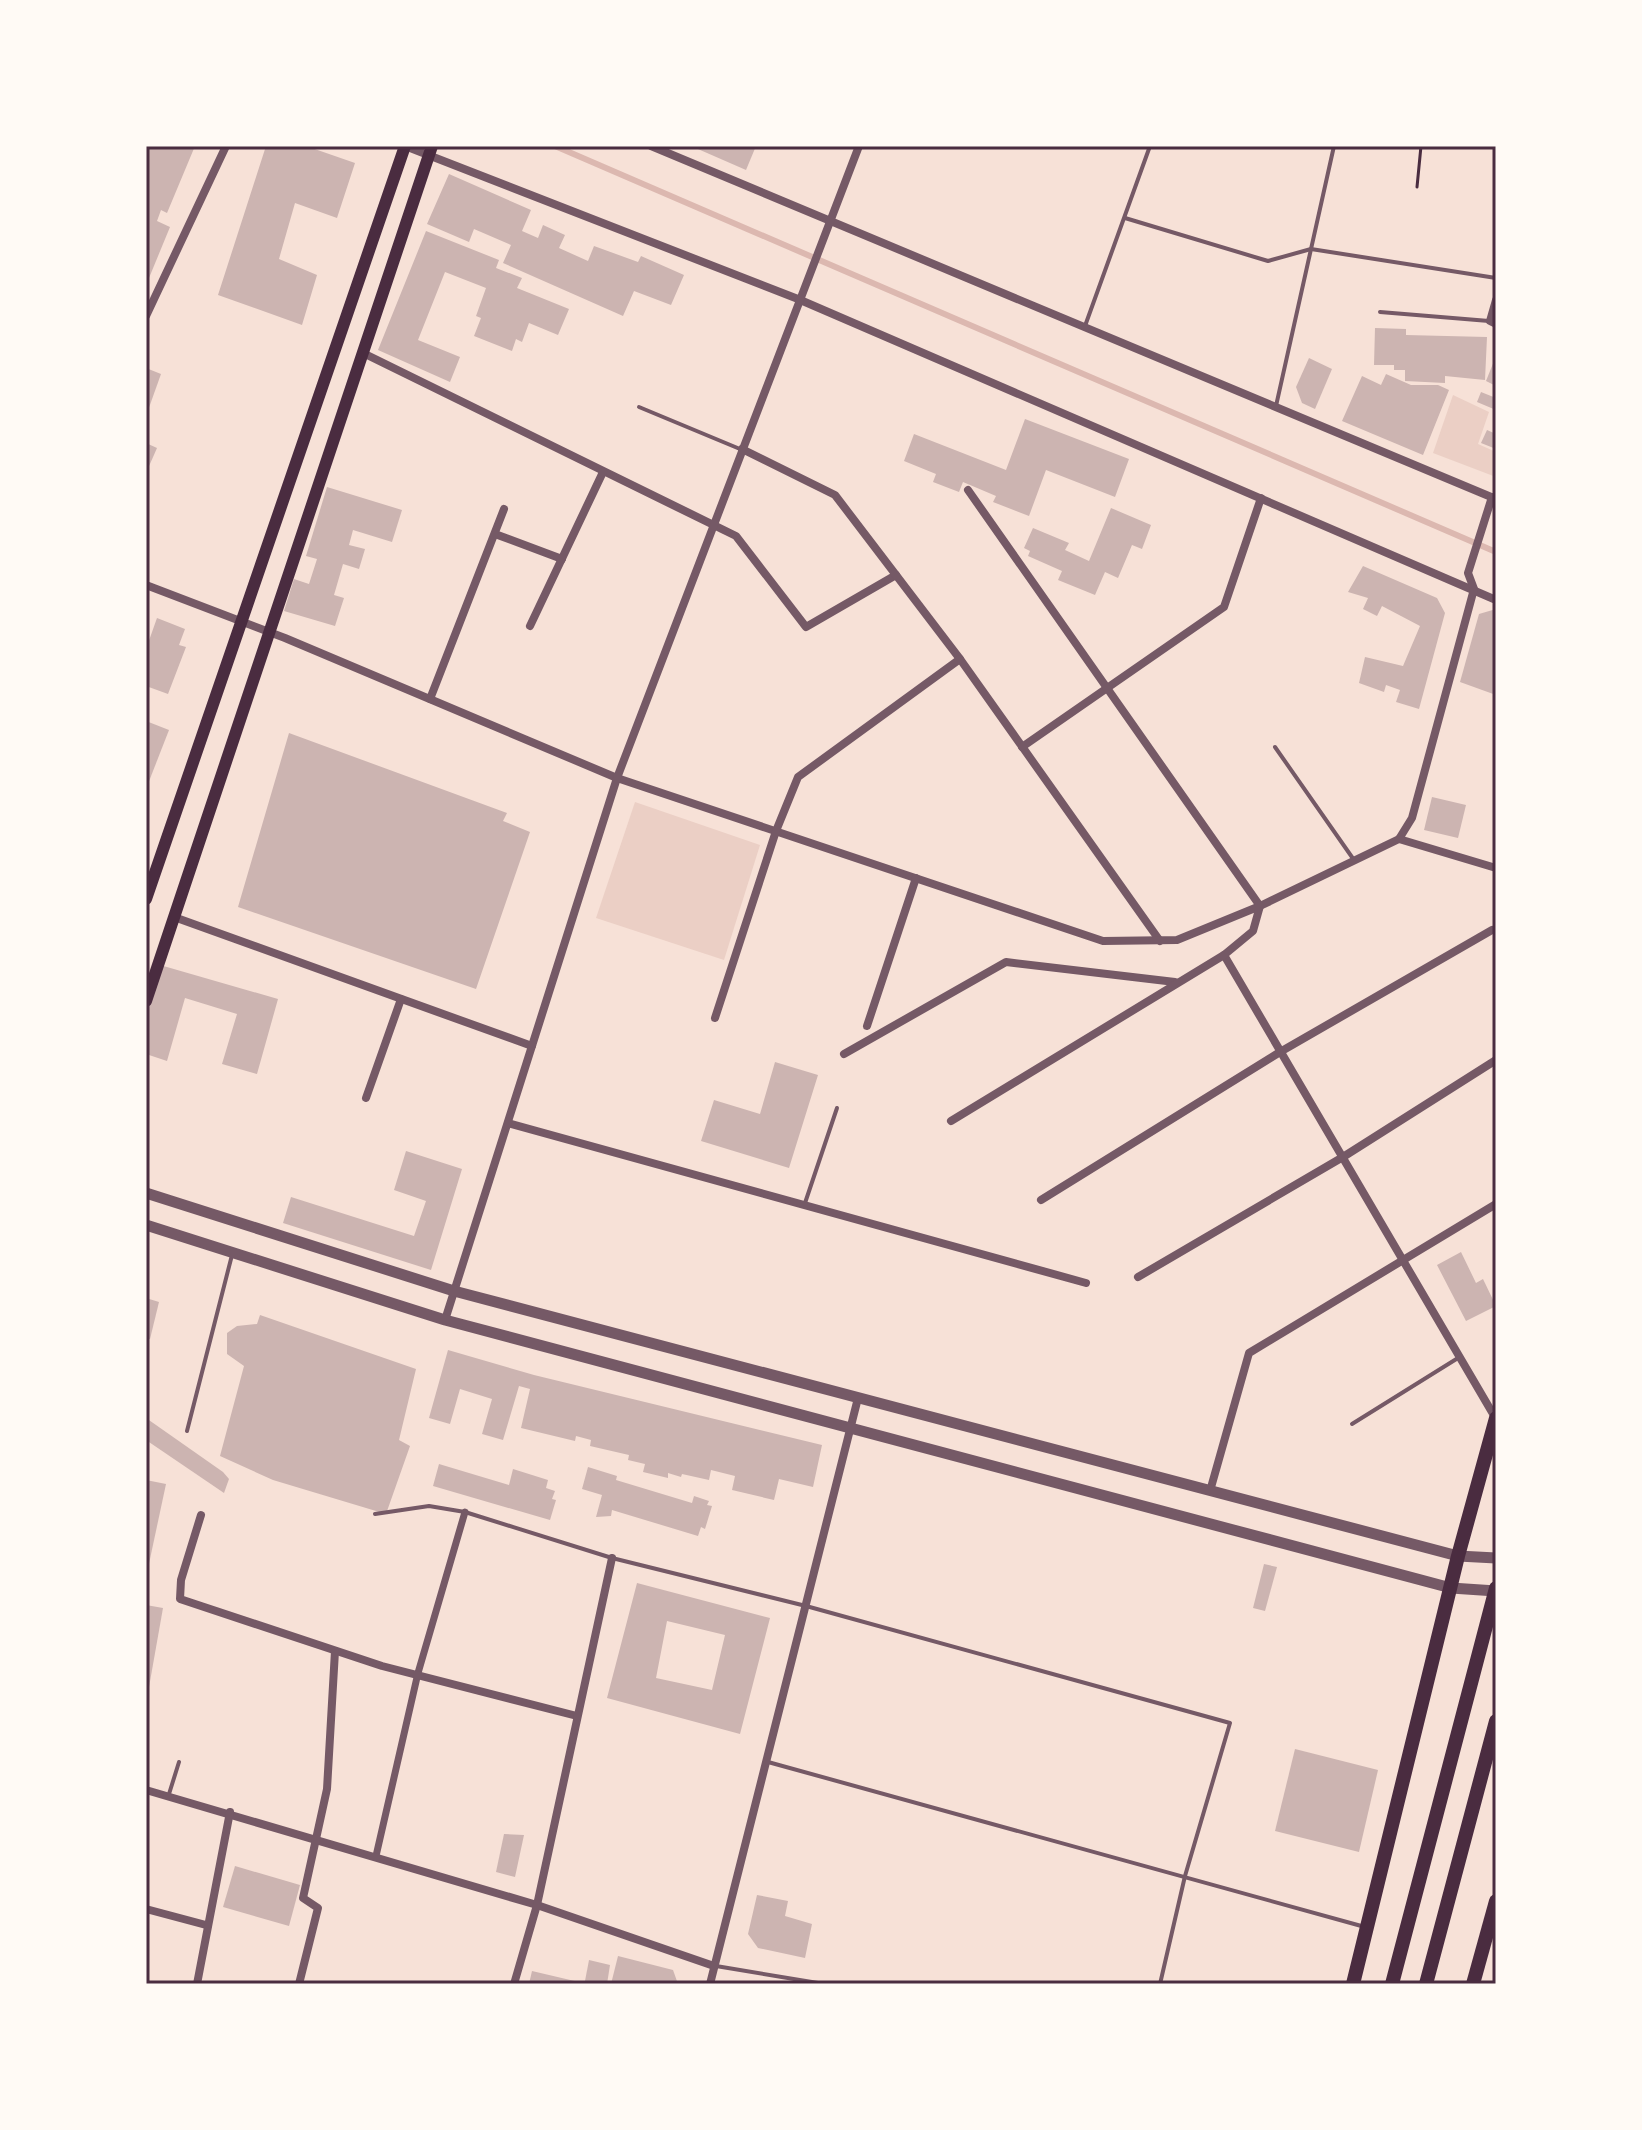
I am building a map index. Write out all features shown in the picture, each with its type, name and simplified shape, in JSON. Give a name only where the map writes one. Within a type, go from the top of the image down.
[{"type":"main road","points":[[146,899],[405,146]]},
{"type":"main road","points":[[146,1001],[430,150]]},
{"type":"main road","points":[[1353,1984],[1458,1556],[1496,1418]]},
{"type":"main road","points":[[1392,1984],[1496,1590]]},
{"type":"main road","points":[[1426,1984],[1496,1721]]},
{"type":"main road","points":[[1473,1984],[1496,1901]]},
{"type":"street","points":[[146,316],[226,146]]},
{"type":"street","points":[[405,146],[430,150],[798,299],[1496,600]]},
{"type":"street","points":[[146,585],[269,632],[617,778],[1103,941],[1177,940],[1260,906],[1399,839],[1412,818],[1474,589],[1468,573],[1494,498],[651,146]]},
{"type":"street","points":[[445,1320],[617,778],[859,146]]},
{"type":"street","points":[[1493,322],[1496,300]]},
{"type":"street","points":[[363,353],[736,536],[806,627],[896,575]]},
{"type":"street","points":[[742,449],[835,495],[960,659],[1160,941]]},
{"type":"street","points":[[530,626],[603,472]]},
{"type":"street","points":[[968,490],[1260,906]]},
{"type":"street","points":[[1022,747],[1224,607],[1261,498]]},
{"type":"street","points":[[430,699],[504,509]]},
{"type":"street","points":[[495,534],[562,559]]},
{"type":"street","points":[[715,1018],[776,831],[798,777],[960,659]]},
{"type":"street","points":[[1399,839],[1496,868]]},
{"type":"street","points":[[867,1026],[916,878]]},
{"type":"street","points":[[951,1121],[1224,955],[1253,931],[1260,906]]},
{"type":"street","points":[[174,917],[532,1046]]},
{"type":"street","points":[[1041,1200],[1280,1052],[1492,930]]},
{"type":"street","points":[[1224,955],[1496,1418]]},
{"type":"street","points":[[844,1054],[1006,962],[1175,982]]},
{"type":"street","points":[[366,1098],[401,999]]},
{"type":"street","points":[[1138,1277],[1343,1157],[1496,1060]]},
{"type":"street","points":[[508,1123],[1086,1283]]},
{"type":"street","points":[[146,1193],[454,1291],[1458,1556],[1496,1558]]},
{"type":"street","points":[[1210,1491],[1249,1353],[1496,1204]]},
{"type":"street","points":[[147,1230],[232,1253],[445,1320],[1451,1588],[1496,1590]]},
{"type":"street","points":[[710,1984],[858,1398]]},
{"type":"street","points":[[376,1856],[418,1673],[465,1512]]},
{"type":"street","points":[[201,1515],[181,1580],[180,1599],[335,1651],[577,1716]]},
{"type":"street","points":[[514,1984],[537,1905],[612,1558]]},
{"type":"street","points":[[299,1984],[318,1908],[303,1898],[317,1838],[331,1751],[335,1651]]},
{"type":"street","points":[[146,1790],[230,1812],[537,1905],[714,1966]]},
{"type":"street","points":[[197,1984],[230,1812]]},
{"type":"street","points":[[146,1909],[206,1925]]},
{"type":"lane","points":[[1085,326],[1150,146]]},
{"type":"lane","points":[[1276,406],[1334,146]]},
{"type":"lane","points":[[1125,218],[1268,261],[1311,249],[1496,278]]},
{"type":"lane","points":[[1380,312],[1493,322]]},
{"type":"lane","points":[[639,407],[742,449]]},
{"type":"lane","points":[[1275,747],[1355,861]]},
{"type":"lane","points":[[804,1205],[837,1108]]},
{"type":"lane","points":[[187,1431],[232,1253]]},
{"type":"lane","points":[[1352,1424],[1460,1357]]},
{"type":"lane","points":[[375,1514],[429,1506],[465,1512],[612,1558],[806,1606],[1230,1723],[1185,1876],[1160,1984]]},
{"type":"lane","points":[[168,1797],[179,1762]]},
{"type":"lane","points":[[766,1762],[1367,1928]]},
{"type":"lane","points":[[714,1966],[824,1984]]},
{"type":"path","points":[[1417,187],[1421,146]]},
{"type":"shaded area","points":[[1453,395],[1489,412],[1478,444],[1496,452],[1496,477],[1433,453]]},
{"type":"shaded area","points":[[635,802],[760,845],[724,960],[596,918]]},
{"type":"building","points":[[146,146],[195,146],[167,213],[161,210],[157,221],[170,227],[149,278],[146,276]]},
{"type":"building","points":[[266,146],[306,146],[355,163],[337,218],[295,203],[279,259],[317,275],[302,325],[218,295]]},
{"type":"building","points":[[691,146],[756,146],[746,170]]},
{"type":"building","points":[[449,174],[531,210],[522,231],[538,238],[543,225],[565,235],[559,248],[588,261],[594,246],[638,262],[641,256],[684,275],[671,305],[634,291],[623,316],[503,263],[511,245],[474,229],[469,242],[427,224]]},
{"type":"building","points":[[426,231],[499,260],[496,268],[522,278],[517,288],[569,309],[558,335],[529,323],[522,342],[516,339],[512,351],[474,336],[481,318],[476,316],[486,288],[445,272],[418,340],[460,357],[450,382],[378,350]]},
{"type":"building","points":[[1375,328],[1406,329],[1406,335],[1487,337],[1485,380],[1445,376],[1445,383],[1405,381],[1405,370],[1394,370],[1394,365],[1374,365]]},
{"type":"building","points":[[1496,356],[1496,386],[1486,381]]},
{"type":"building","points":[[1309,358],[1332,369],[1315,409],[1302,403],[1296,387]]},
{"type":"building","points":[[146,368],[161,374],[146,416]]},
{"type":"building","points":[[1386,374],[1411,385],[1438,385],[1449,390],[1423,455],[1342,421],[1362,376],[1381,385]]},
{"type":"building","points":[[1481,392],[1496,398],[1496,410],[1477,402]]},
{"type":"building","points":[[1025,419],[1129,459],[1115,497],[1046,470],[1029,516],[993,502],[996,496],[963,482],[959,492],[933,482],[936,474],[904,461],[914,434],[1006,470]]},
{"type":"building","points":[[1487,430],[1496,434],[1496,449],[1481,443]]},
{"type":"building","points":[[146,443],[157,448],[146,473]]},
{"type":"building","points":[[327,487],[402,510],[392,542],[353,530],[349,545],[365,549],[359,569],[343,564],[334,595],[344,598],[335,626],[284,611],[294,579],[309,584],[317,559],[306,556]]},
{"type":"building","points":[[1111,508],[1151,525],[1142,549],[1132,545],[1118,578],[1105,572],[1095,595],[1058,580],[1062,571],[1028,556],[1030,551],[1024,548],[1033,528],[1069,543],[1065,550],[1089,561]]},
{"type":"building","points":[[1363,566],[1437,598],[1445,613],[1419,709],[1396,702],[1400,690],[1386,685],[1384,692],[1359,683],[1365,657],[1403,666],[1420,626],[1382,606],[1377,616],[1363,609],[1368,598],[1348,592]]},
{"type":"building","points":[[1496,609],[1496,695],[1460,682],[1479,614]]},
{"type":"building","points":[[157,618],[185,629],[179,645],[186,647],[168,694],[146,686],[146,649]]},
{"type":"building","points":[[146,721],[169,730],[146,789]]},
{"type":"building","points":[[289,733],[507,813],[503,821],[530,832],[476,989],[238,907]]},
{"type":"building","points":[[1432,797],[1466,805],[1458,838],[1424,830]]},
{"type":"building","points":[[160,965],[278,999],[257,1074],[222,1064],[237,1014],[185,998],[167,1061],[146,1054],[146,1015]]},
{"type":"building","points":[[775,1062],[818,1075],[789,1168],[701,1141],[714,1100],[760,1114]]},
{"type":"building","points":[[406,1151],[462,1169],[431,1270],[283,1223],[291,1197],[414,1236],[426,1201],[394,1190]]},
{"type":"building","points":[[1461,1252],[1476,1283],[1483,1279],[1496,1306],[1466,1321],[1437,1265]]},
{"type":"building","points":[[146,1298],[159,1302],[150,1339],[146,1338]]},
{"type":"building","points":[[260,1315],[416,1369],[399,1440],[410,1446],[386,1514],[273,1480],[220,1456],[244,1366],[227,1354],[227,1333],[237,1326],[257,1324]]},
{"type":"building","points":[[448,1350],[534,1375],[822,1445],[813,1487],[779,1479],[774,1500],[732,1490],[735,1476],[711,1470],[709,1480],[668,1473],[668,1478],[643,1472],[645,1464],[628,1460],[629,1455],[590,1446],[591,1440],[576,1436],[575,1441],[521,1428],[530,1389],[519,1386],[503,1440],[482,1434],[492,1399],[460,1389],[450,1424],[429,1418]]},
{"type":"building","points":[[146,1418],[223,1472],[229,1479],[224,1493],[146,1440]]},
{"type":"building","points":[[439,1464],[509,1485],[513,1469],[548,1480],[546,1488],[555,1491],[552,1499],[556,1500],[550,1520],[433,1486]]},
{"type":"building","points":[[588,1467],[617,1476],[616,1480],[692,1503],[694,1496],[709,1501],[707,1505],[712,1506],[705,1529],[701,1527],[698,1536],[612,1510],[611,1516],[596,1517],[602,1495],[582,1489]]},
{"type":"building","points":[[146,1480],[166,1484],[147,1573],[146,1573]]},
{"type":"building","points":[[1264,1564],[1277,1567],[1265,1611],[1253,1608]]},
{"type":"building","points":[[637,1583],[770,1618],[740,1734],[607,1698]],"holes":[[[667,1621],[725,1635],[712,1690],[656,1678]]]},
{"type":"building","points":[[146,1605],[163,1608],[149,1687],[146,1686]]},
{"type":"building","points":[[1295,1749],[1378,1770],[1359,1852],[1275,1831]]},
{"type":"building","points":[[504,1834],[524,1835],[515,1877],[496,1872]]},
{"type":"building","points":[[235,1866],[300,1885],[289,1926],[223,1907]]},
{"type":"building","points":[[757,1895],[788,1901],[785,1916],[812,1924],[805,1958],[758,1948],[748,1934]]},
{"type":"building","points":[[618,1956],[673,1970],[678,1984],[611,1984]]},
{"type":"building","points":[[589,1960],[610,1965],[607,1984],[585,1981]]},
{"type":"building","points":[[532,1971],[583,1983],[583,1984],[529,1984]]},
{"type":"waterway","points":[[555,146],[1496,552]]}]
